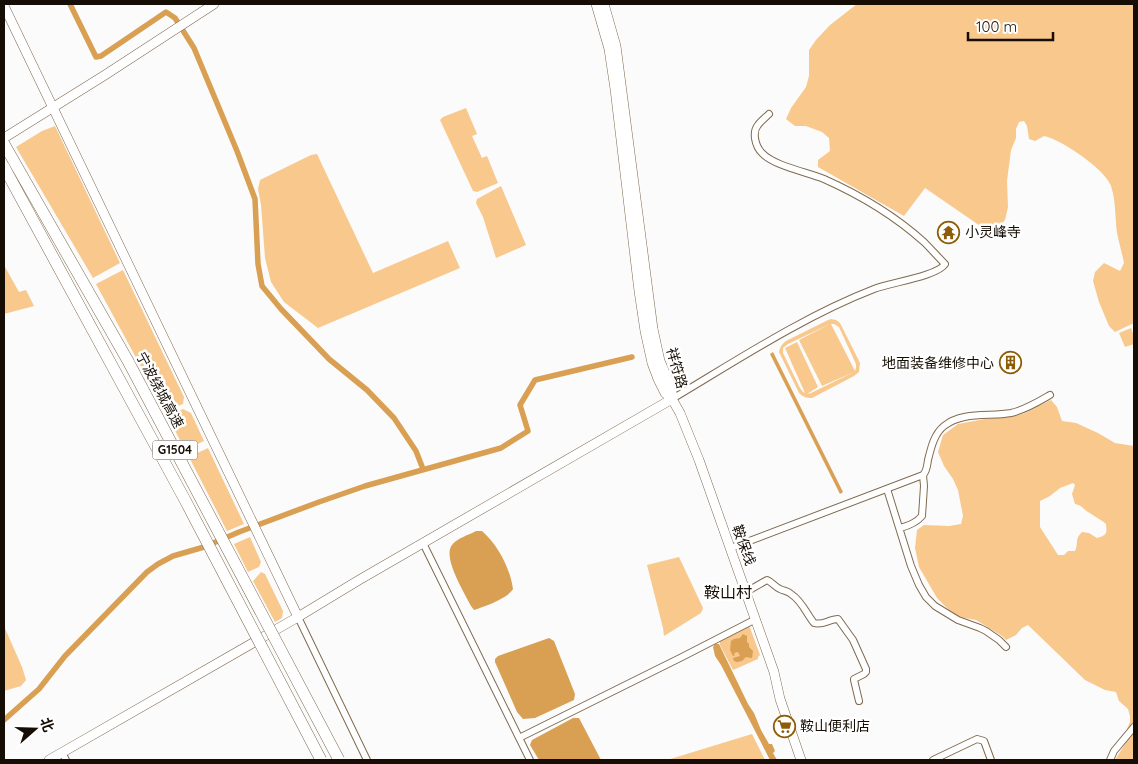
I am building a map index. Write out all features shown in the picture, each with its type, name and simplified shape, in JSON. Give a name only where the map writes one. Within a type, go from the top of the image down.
[{"type":"highway","name":"宁波绕城高速","points":[[4,144],[128,361],[339,760]]},
{"type":"highway","name":"G1504","points":[[4,167],[185,500],[321,760]]},
{"type":"main road","points":[[4,138],[214,4]]},
{"type":"main road","name":"祥符路","points":[[596,4],[609,49],[615,89],[634,254],[646,338],[658,379],[665,393],[672,399]]},
{"type":"main road","name":"祥符路","points":[[604,4],[616,46],[653,329],[660,361],[672,389],[672,399]]},
{"type":"main road","points":[[4,6],[298,617]]},
{"type":"main road","points":[[49,760],[64,756],[359,580],[672,399]]},
{"type":"main road","name":"鞍保线","points":[[672,399],[700,460],[774,672],[780,699],[801,760]]},
{"type":"street","points":[[672,399],[783,334],[845,302],[876,288],[929,274],[942,268],[945,264],[912,233],[866,200],[824,179],[769,158],[761,152],[755,136],[756,128],[769,114]]},
{"type":"street","points":[[730,548],[923,475],[926,472],[934,439],[939,431],[950,422],[984,414],[1008,413],[1021,410],[1050,395]]},
{"type":"street","points":[[900,528],[908,526],[922,516],[923,475]]},
{"type":"street","points":[[887,489],[911,566],[918,585],[926,598],[958,620],[986,631],[1006,647]]},
{"type":"street","points":[[423,544],[530,760]]},
{"type":"street","points":[[746,592],[770,580],[780,589],[785,590],[796,598],[814,623],[818,625],[838,619],[853,640],[866,669],[864,674],[854,679],[859,701]]},
{"type":"street","points":[[298,617],[367,760]]},
{"type":"street","points":[[519,738],[756,619]]},
{"type":"street","points":[[1110,760],[1114,751],[1134,727]]},
{"type":"street","points":[[933,760],[977,739],[984,741],[991,760]]},
{"type":"shaded area","points":[[857,4],[1134,4],[1134,323],[1115,332],[1109,326],[1093,281],[1095,272],[1104,263],[1120,271],[1124,263],[1117,233],[1113,192],[1108,180],[1095,166],[1062,143],[1044,136],[1035,141],[1029,139],[1027,126],[1024,121],[1019,122],[1016,129],[1016,138],[1011,150],[1007,181],[1008,207],[1005,220],[997,229],[989,232],[925,188],[904,216],[818,167],[818,160],[830,151],[829,138],[822,132],[806,126],[795,126],[786,119],[791,108],[806,87],[809,76],[809,50],[830,25]]},
{"type":"shaded area","points":[[466,108],[477,134],[472,136],[482,158],[487,156],[498,183],[477,192],[473,191],[440,120]]},
{"type":"shaded area","points":[[55,126],[120,263],[93,278],[16,147],[42,131]]},
{"type":"shaded area","points":[[317,154],[373,273],[448,241],[460,268],[318,328],[284,302],[271,282],[265,258],[258,189],[260,180],[311,155]]},
{"type":"shaded area","points":[[501,186],[526,245],[496,258],[483,217],[476,203],[477,199]]},
{"type":"shaded area","points":[[4,265],[19,292],[26,290],[34,306],[4,314]]},
{"type":"shaded area","points":[[123,270],[184,397],[183,404],[165,411],[96,284]]},
{"type":"shaded area","points":[[828,320],[836,320],[840,323],[860,363],[859,372],[812,398],[806,397],[799,393],[779,350],[786,341]],"holes":[[[830,324],[799,340],[822,386],[854,372],[807,394],[818,387],[797,342],[785,348],[805,393],[800,388],[783,353],[783,348]],[[831,324],[839,327],[856,364],[855,371]]]},
{"type":"shaded area","points":[[1131,328],[1134,344],[1125,347],[1119,333]]},
{"type":"shaded area","points":[[773,352],[843,492],[840,494],[770,354]]},
{"type":"shaded area","points":[[1051,400],[1057,407],[1062,421],[1076,423],[1115,443],[1134,446],[1134,760],[1115,760],[1128,739],[1127,729],[1130,722],[1128,709],[1119,701],[1116,692],[1105,690],[1085,680],[1028,625],[1022,628],[1016,635],[1006,640],[976,620],[959,617],[937,598],[919,567],[915,548],[917,530],[924,525],[949,526],[961,524],[963,516],[958,490],[938,452],[943,435],[958,424],[1023,414]],"holes":[[[1073,483],[1075,485],[1072,494],[1075,504],[1081,506],[1106,524],[1106,532],[1105,535],[1097,538],[1089,533],[1082,532],[1078,537],[1075,551],[1068,551],[1064,555],[1058,555],[1040,527],[1040,501],[1060,488]]]},
{"type":"shaded area","points":[[183,409],[191,413],[204,441],[185,450],[168,417]]},
{"type":"shaded area","points":[[208,448],[244,524],[227,531],[189,457]]},
{"type":"shaded area","points":[[476,531],[482,531],[498,550],[509,573],[513,589],[501,599],[474,610],[456,576],[450,558],[450,551],[452,545],[457,540]]},
{"type":"shaded area","points":[[250,537],[261,562],[259,567],[248,572],[234,544]]},
{"type":"shaded area","points":[[679,557],[703,608],[701,613],[664,636],[647,565]]},
{"type":"shaded area","points":[[261,572],[265,574],[283,611],[282,618],[275,622],[253,581]]},
{"type":"shaded area","points":[[749,625],[760,655],[758,659],[733,670],[720,645],[720,639]]},
{"type":"shaded area","points":[[4,626],[26,680],[21,686],[4,691]]},
{"type":"shaded area","points":[[743,634],[747,636],[749,647],[753,651],[752,658],[746,657],[742,661],[737,662],[733,658],[740,656],[738,652],[734,653],[735,655],[733,656],[730,650],[731,641],[740,638]]},
{"type":"shaded area","points":[[549,638],[554,641],[575,694],[574,700],[535,718],[523,719],[517,712],[495,659],[498,656]]},
{"type":"shaded area","points":[[715,644],[719,644],[761,730],[769,744],[772,744],[775,751],[773,753],[777,760],[770,760],[715,656],[713,647]]},
{"type":"shaded area","points":[[573,718],[579,718],[601,760],[539,760],[530,745],[532,740]]},
{"type":"shaded area","points":[[752,734],[765,760],[667,760]]},
{"type":"waterway","points":[[70,4],[96,57],[101,56],[166,12],[175,18],[194,48],[255,199],[258,264],[262,286],[281,309],[329,359],[367,390],[394,418],[416,451],[423,469]]},
{"type":"waterway","points":[[4,720],[39,689],[65,656],[147,572],[158,564],[173,556],[204,547],[239,532],[365,486],[501,448],[528,431],[520,405],[535,380],[632,357]]},
{"type":"place","name":"小灵峰寺","points":[[949,232]]},
{"type":"place","name":"地面装备维修中心","points":[[1010,363]]},
{"type":"place","name":"鞍山便利店","points":[[784,726]]},
{"type":"district","name":"鞍山村","points":[[728,592]]}]
